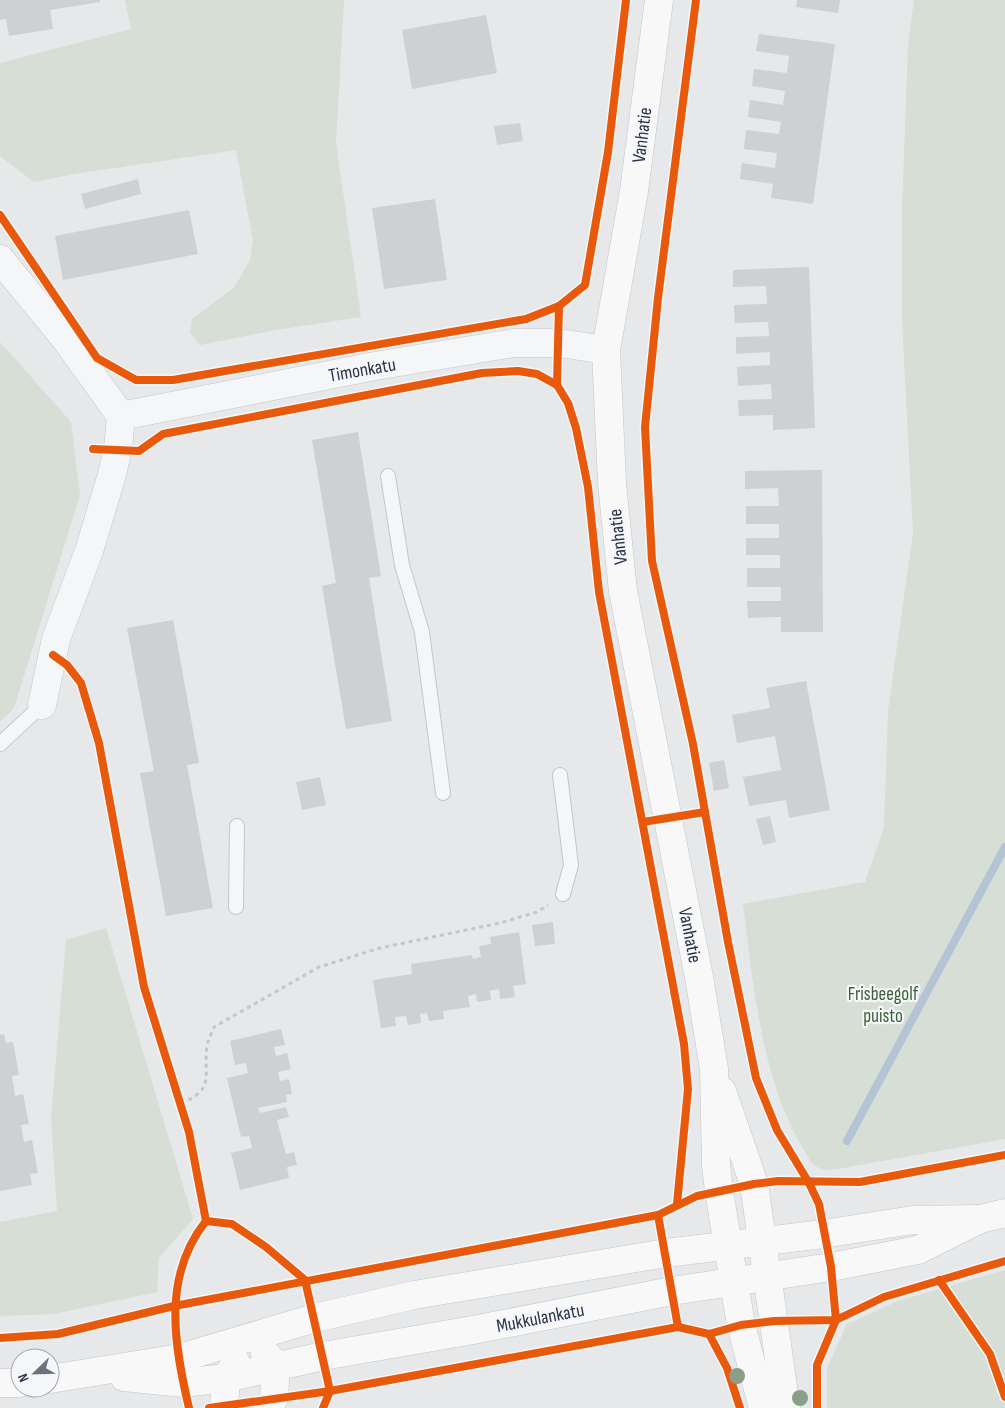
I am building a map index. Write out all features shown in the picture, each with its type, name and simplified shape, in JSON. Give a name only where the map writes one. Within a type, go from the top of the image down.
[{"type":"street","name":"Vanhatie","points":[[659,0],[634,191],[606,350],[612,484],[623,591],[699,977],[714,1069],[716,1165],[741,1325],[763,1408]]},
{"type":"street","points":[[0,259],[67,341],[121,416],[118,449],[111,478],[89,551],[56,639],[42,705]]},
{"type":"street","name":"Timonkatu","points":[[121,416],[375,366],[514,343],[559,343],[606,350]]},
{"type":"street","name":"Vanhatie","points":[[714,1069],[754,1184],[786,1408]]},
{"type":"street","name":"Mukkulankatu","points":[[60,1378],[180,1358],[315,1318],[414,1295],[666,1253],[913,1220],[992,1216]]},
{"type":"street","name":"Mukkulankatu","points":[[95,1373],[147,1381],[183,1383],[226,1378],[276,1365],[918,1250],[992,1216]]},
{"type":"street","points":[[224,1408],[226,1378],[251,1338],[276,1365],[274,1398],[268,1408]]},
{"type":"lane","points":[[388,476],[402,565],[422,632],[443,793]]},
{"type":"lane","points":[[0,744],[42,705]]},
{"type":"lane","points":[[560,775],[571,866],[563,894]]},
{"type":"lane","points":[[236,906],[237,826]]},
{"type":"path","points":[[181,1103],[193,1098],[205,1087],[208,1070],[208,1045],[214,1027],[319,967],[380,948],[500,923],[537,912],[563,894]]},
{"type":"path","points":[[178,1094],[184,1113]]},
{"type":"green space","points":[[125,0],[344,0],[336,143],[361,317],[276,330],[200,345],[190,333],[192,319],[234,288],[250,260],[253,241],[236,150],[74,174],[34,182],[0,156],[0,63],[131,29]]},
{"type":"green space","name":"Frisbeegolf puisto","points":[[914,0],[1005,0],[1005,1139],[825,1170],[813,1164],[808,1157],[787,1118],[776,1089],[755,996],[743,904],[865,882],[884,827],[888,711],[913,533],[902,320],[902,208],[908,46]]},
{"type":"green space","points":[[0,342],[71,422],[80,495],[14,708],[0,722]]},
{"type":"green space","points":[[106,928],[193,1219],[159,1258],[157,1292],[54,1314],[0,1316],[0,1222],[57,1211],[51,1119],[66,940]]},
{"type":"green space","points":[[1005,1270],[1005,1408],[827,1408],[827,1368],[847,1324],[898,1301]]},
{"type":"building","points":[[0,0],[100,0],[100,2],[50,10],[53,29],[9,36],[6,19],[0,20]]},
{"type":"building","points":[[797,0],[840,0],[838,13],[796,7]]},
{"type":"building","points":[[486,15],[497,73],[412,89],[402,30]]},
{"type":"building","points":[[759,34],[835,44],[813,204],[771,198],[773,184],[740,179],[742,163],[775,168],[777,153],[744,149],[746,130],[779,134],[781,122],[748,117],[750,100],[783,105],[785,91],[752,86],[754,69],[787,73],[789,56],[756,51]]},
{"type":"building","points":[[520,123],[523,141],[497,145],[494,126]]},
{"type":"building","points":[[138,179],[141,194],[85,209],[81,194]]},
{"type":"building","points":[[435,199],[447,280],[384,289],[372,208]]},
{"type":"building","points":[[189,210],[198,254],[63,280],[55,236]]},
{"type":"building","points":[[809,267],[815,428],[773,430],[773,415],[739,416],[738,400],[772,399],[771,384],[738,386],[737,367],[770,365],[770,352],[736,354],[736,337],[769,336],[768,322],[735,323],[734,305],[767,304],[766,286],[733,287],[733,270]]},
{"type":"building","points":[[358,432],[381,576],[369,578],[392,721],[346,729],[322,586],[336,583],[312,440]]},
{"type":"building","points":[[822,470],[823,632],[781,632],[781,617],[748,618],[747,601],[781,601],[781,587],[747,587],[747,568],[780,568],[780,555],[746,555],[746,538],[779,538],[779,524],[746,524],[746,506],[779,506],[778,488],[745,489],[745,471]]},
{"type":"building","points":[[173,620],[199,763],[187,765],[213,908],[166,916],[140,773],[154,771],[127,628]]},
{"type":"building","points":[[806,681],[830,810],[789,818],[786,800],[749,806],[743,777],[781,770],[775,736],[737,743],[732,715],[770,708],[766,688]]},
{"type":"building","points":[[724,760],[729,788],[714,791],[709,763]]},
{"type":"building","points":[[320,777],[326,805],[302,810],[296,782]]},
{"type":"building","points":[[770,816],[776,842],[763,845],[756,819]]},
{"type":"building","points":[[553,922],[555,944],[535,946],[532,925]]},
{"type":"building","points":[[519,932],[526,984],[513,986],[515,997],[500,999],[499,989],[490,991],[491,1000],[477,1002],[476,994],[468,996],[470,1007],[443,1011],[444,1019],[429,1021],[427,1013],[420,1014],[421,1023],[408,1025],[406,1016],[395,1017],[396,1026],[381,1028],[373,980],[412,974],[411,964],[472,955],[473,959],[481,957],[479,946],[491,944],[490,937]]},
{"type":"building","points":[[281,1029],[285,1045],[274,1047],[276,1056],[287,1053],[291,1069],[278,1072],[280,1081],[289,1079],[292,1094],[286,1095],[287,1102],[258,1108],[260,1113],[286,1107],[289,1117],[277,1120],[286,1154],[294,1152],[297,1165],[287,1167],[289,1178],[240,1190],[231,1153],[252,1148],[249,1136],[241,1137],[227,1078],[248,1073],[246,1063],[235,1065],[230,1041]]},
{"type":"building","points":[[4,1034],[6,1043],[13,1042],[19,1075],[12,1076],[15,1096],[23,1094],[29,1124],[21,1125],[24,1142],[32,1140],[38,1173],[30,1174],[32,1185],[0,1191],[0,1035]]},
{"type":"waterway","points":[[847,1141],[1005,847]]},
{"type":"cycle path","points":[[557,385],[559,306],[585,285],[608,152],[626,0]]},
{"type":"cycle path","points":[[696,0],[658,298],[645,427],[652,561],[693,744],[728,942],[756,1078],[777,1130],[809,1183],[819,1204],[831,1267],[836,1320],[817,1365],[817,1408]]},
{"type":"cycle path","points":[[0,215],[97,358],[136,380],[173,380],[526,319],[559,306]]},
{"type":"cycle path","points":[[93,449],[139,451],[163,434],[482,373],[518,371],[537,374],[557,385],[568,403],[576,428],[588,487],[599,592],[684,1044],[688,1089],[677,1204]]},
{"type":"cycle path","points":[[53,655],[67,665],[81,683],[99,743],[144,987],[189,1132],[206,1221],[232,1224],[266,1247],[305,1280],[330,1391],[323,1408]]},
{"type":"cycle path","points":[[643,822],[705,812]]},
{"type":"cycle path","points":[[0,1338],[58,1334],[174,1306],[658,1215],[697,1196],[754,1184],[778,1181],[860,1182],[1005,1155]]},
{"type":"cycle path","points":[[658,1215],[678,1327]]},
{"type":"cycle path","points":[[189,1408],[176,1335],[177,1287],[183,1264],[192,1242],[206,1221]]},
{"type":"cycle path","points":[[209,1408],[330,1391],[678,1327],[709,1334],[741,1325],[774,1321],[836,1320],[884,1297],[1005,1261]]},
{"type":"cycle path","points":[[939,1280],[990,1354],[1005,1397]]},
{"type":"cycle path","points":[[709,1334],[727,1368],[740,1408]]}]
